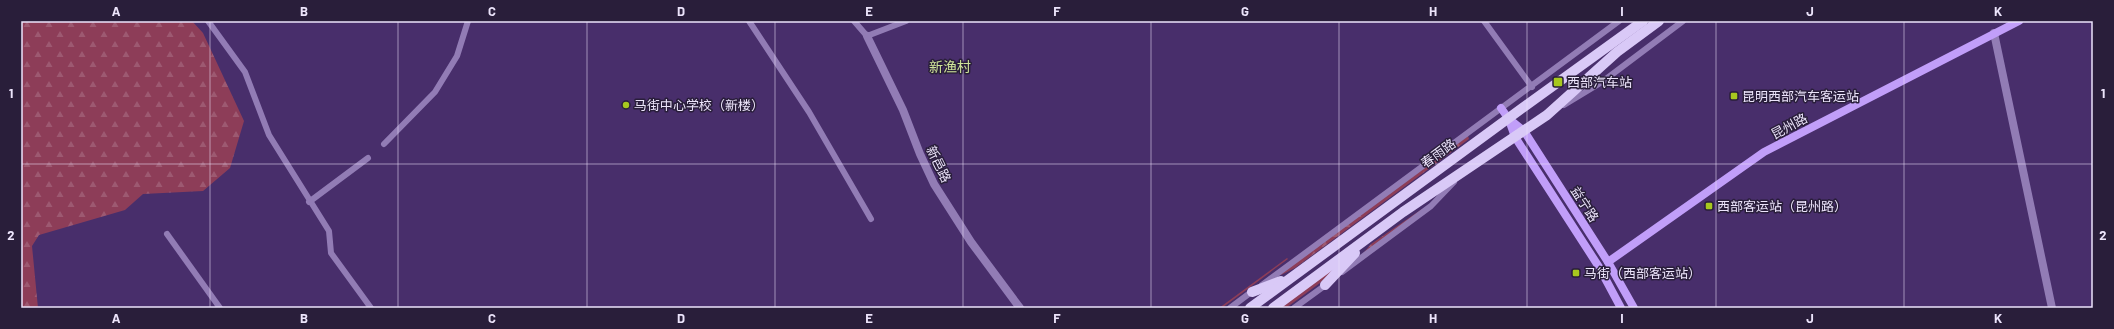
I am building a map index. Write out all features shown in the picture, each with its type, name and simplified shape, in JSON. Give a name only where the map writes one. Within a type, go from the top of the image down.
[{"type":"main road","name":"春雨路","points":[[1250,308],[1508,118],[1643,21]]},
{"type":"main road","points":[[1273,308],[1376,232],[1460,176],[1547,115],[1617,52],[1659,21]]},
{"type":"main road","name":"昆州路","points":[[1994,33],[2006,21]]},
{"type":"main road","name":"昆州路","points":[[1608,262],[1764,152],[2019,21]]},
{"type":"main road","name":"益宁路","points":[[1502,108],[1608,262],[1634,308]]},
{"type":"main road","name":"益宁路","points":[[1520,134],[1599,267],[1621,308]]},
{"type":"main road","points":[[1325,285],[1376,232]]},
{"type":"main road","points":[[1252,292],[1294,276]]},
{"type":"street","points":[[208,21],[245,72],[269,135],[309,202],[329,231],[331,253],[371,308]]},
{"type":"street","points":[[384,144],[435,92],[457,56],[468,21]]},
{"type":"street","points":[[749,21],[809,112],[871,219]]},
{"type":"street","name":"新邑路","points":[[854,21],[867,36],[903,110],[920,154],[934,184],[971,242],[1020,308]]},
{"type":"street","points":[[867,36],[906,21]]},
{"type":"street","points":[[1484,21],[1532,87]]},
{"type":"street","points":[[1230,308],[1532,87],[1619,21]]},
{"type":"street","points":[[1547,115],[1602,82],[1683,21]]},
{"type":"street","points":[[1994,33],[2052,308]]},
{"type":"street","points":[[309,202],[368,158]]},
{"type":"street","points":[[1294,308],[1431,206],[1460,176]]},
{"type":"street","points":[[167,234],[220,308]]},
{"type":"green space","points":[[21,21],[192,21],[203,33],[244,121],[230,168],[203,191],[143,194],[125,210],[39,235],[32,246],[38,308],[21,308]]},
{"type":"green space","points":[[1468,136],[1469,139],[1295,268],[1281,275],[1280,274]]},
{"type":"green space","points":[[1422,209],[1423,210],[1361,256],[1371,244]]},
{"type":"green space","points":[[1287,258],[1288,259],[1222,308],[1219,308]]},
{"type":"green space","points":[[1331,270],[1332,271],[1320,283],[1286,308],[1279,308]]},
{"type":"place","name":"西部汽车站","points":[[1558,82]]},
{"type":"place","name":"昆明西部汽车客运站","points":[[1734,96]]},
{"type":"place","name":"马街中心学校（新楼）","points":[[626,105]]},
{"type":"place","name":"西部客运站（昆州路）","points":[[1709,206]]},
{"type":"place","name":"马街（西部客运站）","points":[[1576,273]]},
{"type":"district","name":"新渔村","points":[[950,66]]}]
